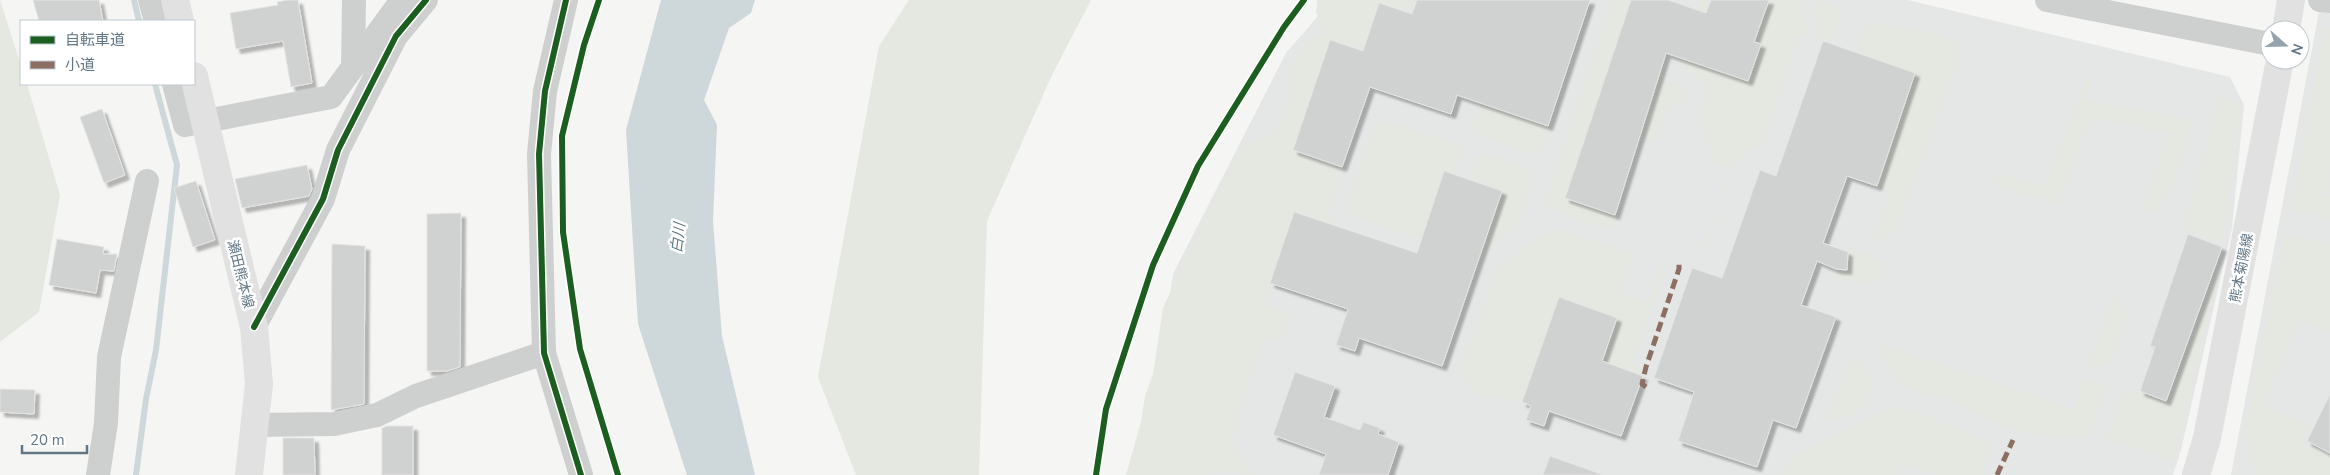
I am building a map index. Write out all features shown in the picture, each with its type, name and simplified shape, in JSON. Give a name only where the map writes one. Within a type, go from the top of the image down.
[{"type":"main road","points":[[175,0],[180,20]]},
{"type":"main road","points":[[2288,20],[2291,0]]},
{"type":"main road","name":"熊本菊陽線","points":[[2196,475],[2207,438],[2278,70]]},
{"type":"main road","name":"瀬田熊本線","points":[[195,80],[254,327],[258,384],[249,475]]},
{"type":"street","points":[[150,0],[156,20]]},
{"type":"street","points":[[353,67],[354,0]]},
{"type":"street","points":[[174,85],[185,125],[331,97],[402,0]]},
{"type":"street","points":[[254,327],[323,199],[338,150],[396,36],[426,0]]},
{"type":"street","points":[[566,0],[545,91],[539,154],[544,353],[581,475]]},
{"type":"street","points":[[2047,0],[2260,42]]},
{"type":"street","points":[[2320,0],[2330,1]]},
{"type":"street","points":[[98,475],[106,423],[109,357],[147,181]]},
{"type":"street","points":[[254,425],[334,424],[377,414],[416,396],[544,353]]},
{"type":"shaded area","points":[[0,0],[20,63],[20,85],[27,85],[60,195],[39,312],[0,342]]},
{"type":"shaded area","points":[[909,0],[1091,0],[1052,75],[987,221],[979,475],[856,475],[818,377],[879,46]]},
{"type":"shaded area","points":[[1317,0],[1417,0],[1413,12],[1378,3],[1372,23],[1393,30],[1381,57],[1330,40],[1293,150],[1342,167],[1330,207],[1330,215],[1337,226],[1294,212],[1265,301],[1268,306],[1290,312],[1281,339],[1275,337],[1268,339],[1261,347],[1242,400],[1235,430],[1234,442],[1237,456],[1251,470],[1250,475],[1224,471],[1209,475],[1126,475],[1141,422],[1145,396],[1153,374],[1163,308],[1241,148],[1274,133],[1282,122],[1287,110],[1291,72],[1298,54],[1306,43],[1321,35],[1323,24],[1316,13]]},
{"type":"shaded area","points":[[1332,0],[1908,0],[2230,77],[2244,105],[2232,228],[2181,450],[2173,475],[1143,475],[1173,274],[1286,53]]},
{"type":"shaded area","points":[[1612,0],[1631,0],[1602,88],[1661,70],[1666,81],[1686,87],[1688,92],[1682,104],[1671,104],[1667,108],[1658,134],[1651,142],[1641,137],[1647,117],[1598,100],[1565,198],[1618,215],[1613,229],[1551,209],[1547,204],[1549,190]]},
{"type":"shaded area","points":[[1698,0],[1799,0],[1805,18],[1805,36],[1800,34],[1760,146],[1736,161],[1707,248],[1704,248],[1731,169],[1713,162],[1703,130],[1702,113],[1709,83],[1685,70],[1679,57]],"holes":[[[1700,23],[1761,44],[1748,81]]]},
{"type":"shaded area","points":[[1819,0],[1830,2],[1839,10],[1838,27],[1829,44],[1820,40],[1815,11],[1816,2]]},
{"type":"shaded area","points":[[2319,12],[2330,13],[2330,475],[2231,475],[2308,70],[2310,70],[2310,59]]},
{"type":"shaded area","points":[[1878,23],[1941,35],[1954,42],[1958,48],[1959,56],[1897,228],[1887,238],[1873,240],[1890,191],[1877,186],[1915,73],[1856,53],[1862,33],[1868,26]]},
{"type":"shaded area","points":[[2325,28],[2330,29],[2330,154],[2323,193],[2330,195],[2330,218],[2292,211]]},
{"type":"shaded area","points":[[2092,66],[2086,100],[2190,120],[2185,150],[2173,182],[2153,215],[2142,211],[2169,133],[2090,118],[2057,204],[1990,184],[1995,173],[2039,186],[2046,182]]},
{"type":"shaded area","points":[[2219,99],[2227,99],[2239,106],[2223,243],[2183,228]]},
{"type":"shaded area","points":[[1481,103],[1548,126],[1546,136],[1538,153],[1530,154],[1523,152],[1474,133],[1473,121]]},
{"type":"shaded area","points":[[1381,120],[1457,145],[1461,149],[1455,175],[1444,171],[1421,240],[1348,213],[1348,202],[1376,123]]},
{"type":"shaded area","points":[[1484,155],[1526,168],[1531,178],[1531,184],[1517,228],[1498,240],[1480,259],[1502,191],[1472,181],[1474,166],[1478,159]]},
{"type":"shaded area","points":[[1549,230],[1559,230],[1633,254],[1620,293],[1649,303],[1662,264],[1664,269],[1632,363],[1642,367],[1643,376],[1602,361],[1617,318],[1559,297],[1522,402],[1485,396],[1470,387],[1464,381],[1460,372],[1494,279],[1504,264]]},
{"type":"shaded area","points":[[2285,236],[2330,242],[2330,332],[2299,319],[2262,406],[2310,426],[2302,444],[2330,456],[2330,475],[2256,475],[2249,456],[2247,424]]},
{"type":"shaded area","points":[[2224,247],[2174,461],[2107,439],[2125,388],[2168,401]]},
{"type":"shaded area","points":[[1849,250],[1879,260],[1884,268],[1881,279],[1872,283],[1834,278],[1839,269],[1850,271],[1845,265]]},
{"type":"shaded area","points":[[2114,293],[2126,314],[2121,334],[2113,354],[2105,366],[2089,366]]},
{"type":"shaded area","points":[[1882,345],[2074,409],[2085,378],[2106,385],[2088,436],[2048,437],[2035,435],[1996,424],[1954,403],[1907,387],[1897,379],[1888,367],[1880,350]]},
{"type":"shaded area","points":[[1851,355],[1869,375],[1871,386],[1868,396],[1863,406],[1854,413],[1842,419],[1828,421]]},
{"type":"shaded area","points":[[1895,406],[1915,411],[1991,445],[1981,475],[1937,475],[1900,462],[1895,475],[1780,475],[1793,457]]},
{"type":"water","name":"白川","points":[[661,0],[755,0],[751,13],[729,28],[704,100],[717,125],[713,221],[722,336],[755,475],[687,475],[638,324],[626,130]]},
{"type":"building","points":[[33,0],[99,0],[103,20],[39,20]]},
{"type":"building","points":[[298,0],[312,83],[291,87],[283,41],[236,49],[230,13],[278,5],[277,2]]},
{"type":"building","points":[[1417,0],[1590,0],[1548,126],[1457,95],[1451,114],[1370,87],[1342,167],[1293,150],[1330,40],[1363,51],[1379,3],[1412,14]]},
{"type":"building","points":[[1631,0],[1668,0],[1706,13],[1711,0],[1769,0],[1754,42],[1761,44],[1748,81],[1666,53],[1615,215],[1565,198]]},
{"type":"building","points":[[1823,41],[1915,73],[1877,186],[1847,176],[1823,243],[1848,252],[1847,270],[1836,269],[1817,261],[1801,305],[1836,317],[1796,428],[1773,420],[1757,467],[1678,441],[1694,392],[1654,378],[1692,268],[1722,278],[1760,170],[1776,176]]},
{"type":"building","points":[[102,109],[125,175],[104,183],[80,117]]},
{"type":"building","points":[[307,165],[312,189],[309,196],[242,208],[235,179]]},
{"type":"building","points":[[1444,171],[1502,191],[1442,366],[1359,338],[1355,351],[1336,345],[1348,309],[1270,283],[1294,212],[1417,253]]},
{"type":"building","points":[[196,181],[215,240],[193,247],[174,188]]},
{"type":"building","points":[[461,213],[460,367],[447,371],[427,371],[427,214]]},
{"type":"building","points":[[2188,234],[2222,247],[2166,401],[2140,391],[2155,347],[2150,346]]},
{"type":"building","points":[[57,239],[104,247],[103,254],[117,254],[114,271],[100,270],[96,293],[49,285]]},
{"type":"building","points":[[332,244],[365,246],[364,404],[331,410]]},
{"type":"building","points":[[1559,297],[1617,318],[1602,361],[1643,376],[1621,436],[1549,411],[1544,426],[1526,420],[1531,406],[1522,402]]},
{"type":"building","points":[[1295,372],[1335,386],[1324,417],[1360,430],[1363,422],[1380,428],[1378,434],[1399,442],[1388,475],[1319,475],[1326,454],[1273,435]]},
{"type":"building","points":[[0,389],[35,390],[34,414],[0,412]]},
{"type":"building","points":[[2330,394],[2330,453],[2307,441]]},
{"type":"building","points":[[387,426],[413,426],[413,475],[382,475],[382,428]]},
{"type":"building","points":[[283,438],[314,438],[315,475],[283,475]]},
{"type":"building","points":[[1550,456],[1598,473],[1597,475],[1543,475]]},
{"type":"waterway","points":[[134,0],[139,20]]},
{"type":"waterway","points":[[136,475],[146,399],[156,350],[177,165],[155,85]]},
{"type":"marked path","points":[[1646,387],[1642,384],[1646,367],[1679,269],[1679,260]]},
{"type":"marked path","points":[[1997,475],[2013,440]]},
{"type":"cycle path","points":[[254,327],[323,199],[338,150],[396,36],[426,0]]},
{"type":"cycle path","points":[[566,0],[545,91],[539,154],[544,353],[581,475]]},
{"type":"cycle path","points":[[599,0],[584,45],[562,136],[563,232],[580,349],[618,475]]},
{"type":"cycle path","points":[[1096,475],[1106,409],[1153,265],[1198,166],[1284,27],[1304,0]]}]
